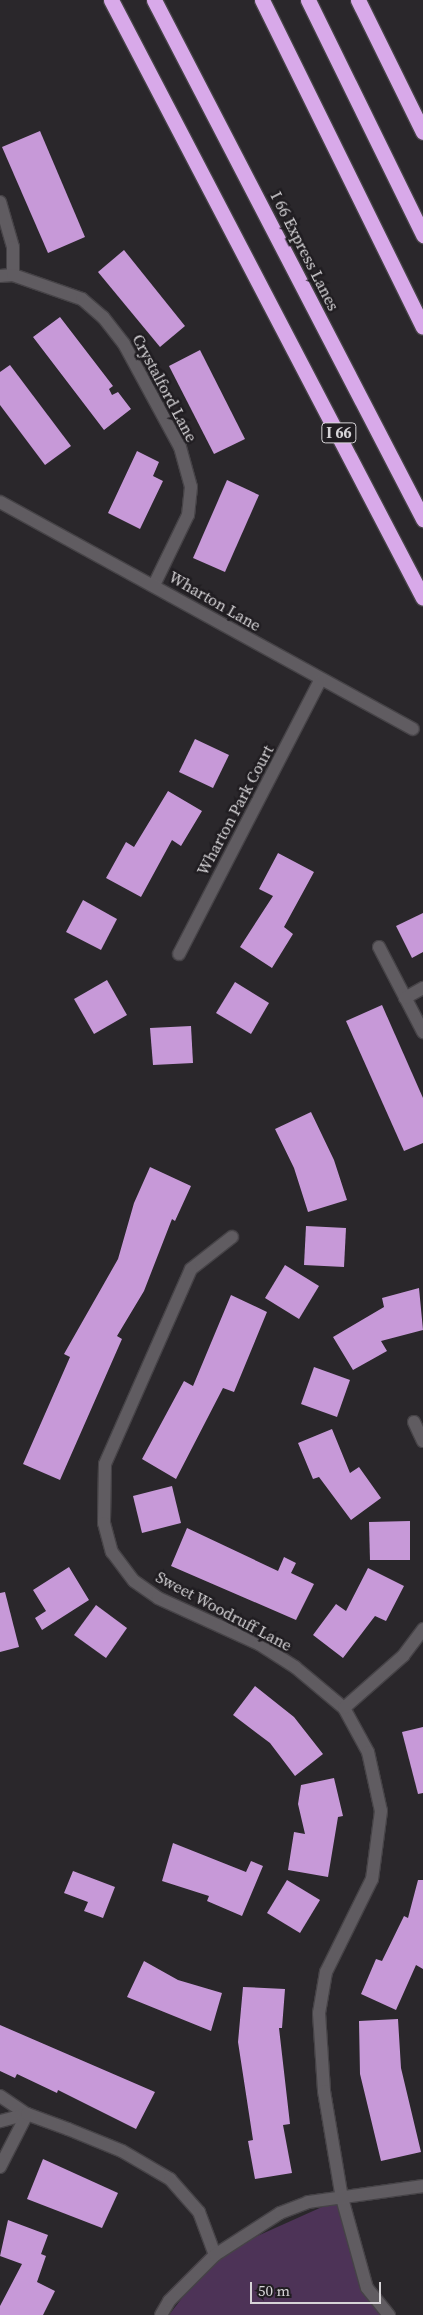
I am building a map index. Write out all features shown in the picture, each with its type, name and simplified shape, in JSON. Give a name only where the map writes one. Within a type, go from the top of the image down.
[{"type":"highway","name":"I 66","points":[[111,0],[423,598]]},
{"type":"highway","name":"I 66 Express Lanes","points":[[154,0],[423,519]]},
{"type":"highway","points":[[158,0],[172,34]]},
{"type":"highway","points":[[262,0],[423,327]]},
{"type":"highway","points":[[308,0],[423,235]]},
{"type":"highway","points":[[358,0],[423,132]]},
{"type":"street","points":[[0,202],[13,247],[6,276]]},
{"type":"street","name":"Crystalford Lane","points":[[6,276],[82,299],[103,317],[124,344],[180,447],[191,487],[188,515],[154,585]]},
{"type":"street","name":"Wharton Lane","points":[[0,502],[154,585],[320,681],[413,729]]},
{"type":"street","name":"Wharton Park Court","points":[[179,954],[320,681]]},
{"type":"street","points":[[379,947],[423,1032]]},
{"type":"street","points":[[405,998],[423,988]]},
{"type":"street","name":"Sweet Woodruff Lane","points":[[232,1237],[191,1269],[105,1464],[104,1526],[112,1552],[134,1581],[158,1598],[259,1644],[295,1667],[344,1708],[368,1752],[381,1811],[372,1879],[326,1972],[319,2013],[324,2091],[342,2198],[367,2288],[389,2315]]},
{"type":"street","points":[[414,1422],[423,1440]]},
{"type":"street","points":[[344,1708],[403,1656],[423,1629]]},
{"type":"street","points":[[0,2096],[26,2114],[122,2151],[170,2179],[199,2212],[215,2255]]},
{"type":"street","points":[[0,2121],[26,2114]]},
{"type":"street","points":[[0,2168],[26,2114]]},
{"type":"street","points":[[161,2315],[169,2301],[215,2255],[280,2213],[308,2202],[423,2186]]},
{"type":"shaded area","points":[[342,2198],[359,2263],[389,2315],[169,2315],[215,2255]]},
{"type":"building","points":[[40,131],[85,237],[48,253],[2,147]]},
{"type":"building","points":[[124,250],[185,326],[160,347],[98,272]]},
{"type":"building","points":[[60,317],[113,386],[109,389],[112,395],[118,392],[131,409],[104,430],[33,337]]},
{"type":"building","points":[[200,350],[245,439],[214,454],[169,366]]},
{"type":"building","points":[[10,365],[71,446],[45,465],[0,405],[0,372]]},
{"type":"building","points":[[137,451],[159,462],[153,476],[163,481],[140,529],[108,513]]},
{"type":"building","points":[[227,480],[259,495],[225,572],[193,558]]},
{"type":"building","points":[[195,739],[229,755],[213,788],[179,772]]},
{"type":"building","points":[[168,791],[202,811],[181,846],[172,840],[141,897],[106,878],[126,842],[134,847]]},
{"type":"building","points":[[278,853],[314,872],[284,927],[293,934],[272,968],[240,947],[273,896],[259,889]]},
{"type":"building","points":[[83,900],[117,919],[101,950],[66,932]]},
{"type":"building","points":[[423,913],[423,952],[412,958],[396,926]]},
{"type":"building","points":[[107,980],[127,1015],[94,1034],[74,999]]},
{"type":"building","points":[[235,982],[269,1003],[251,1034],[216,1013]]},
{"type":"building","points":[[382,1005],[423,1098],[423,1143],[404,1151],[346,1021]]},
{"type":"building","points":[[191,1026],[193,1063],[153,1065],[150,1028]]},
{"type":"building","points":[[311,1112],[334,1160],[347,1200],[308,1212],[294,1168],[275,1129]]},
{"type":"building","points":[[150,1167],[191,1186],[175,1221],[172,1219],[144,1291],[117,1336],[122,1339],[60,1480],[23,1464],[70,1357],[64,1354],[118,1259],[134,1203]]},
{"type":"building","points":[[306,1226],[346,1228],[344,1267],[304,1265]]},
{"type":"building","points":[[285,1265],[319,1286],[299,1319],[265,1298]]},
{"type":"building","points":[[419,1288],[423,1330],[381,1341],[387,1351],[353,1370],[333,1337],[384,1307],[382,1298]]},
{"type":"building","points":[[231,1295],[267,1312],[234,1392],[223,1388],[176,1479],[142,1459],[184,1381],[193,1386]]},
{"type":"building","points":[[314,1367],[350,1380],[337,1417],[301,1404]]},
{"type":"building","points":[[332,1429],[350,1473],[359,1467],[381,1498],[351,1520],[319,1477],[313,1479],[298,1443]]},
{"type":"building","points":[[172,1486],[181,1523],[142,1533],[133,1496]]},
{"type":"building","points":[[410,1521],[410,1560],[370,1560],[369,1522]]},
{"type":"building","points":[[187,1528],[278,1571],[284,1557],[296,1563],[291,1573],[314,1584],[296,1620],[171,1566]]},
{"type":"building","points":[[69,1567],[89,1600],[42,1630],[35,1618],[46,1611],[33,1590]]},
{"type":"building","points":[[368,1568],[404,1586],[386,1621],[375,1616],[343,1658],[313,1635],[336,1604],[346,1611]]},
{"type":"building","points":[[5,1592],[19,1647],[0,1652],[0,1593]]},
{"type":"building","points":[[96,1605],[127,1628],[106,1658],[74,1635]]},
{"type":"building","points":[[255,1686],[294,1717],[323,1754],[295,1776],[270,1743],[233,1715]]},
{"type":"building","points":[[423,1727],[423,1793],[418,1794],[402,1732]]},
{"type":"building","points":[[334,1778],[343,1816],[338,1817],[328,1877],[288,1870],[294,1832],[305,1834],[298,1804],[301,1785]]},
{"type":"building","points":[[173,1843],[246,1872],[251,1861],[263,1866],[242,1916],[207,1901],[209,1896],[162,1881]]},
{"type":"building","points":[[73,1871],[115,1887],[103,1918],[84,1911],[88,1902],[64,1893]]},
{"type":"building","points":[[287,1880],[320,1900],[300,1933],[267,1913]]},
{"type":"building","points":[[418,1880],[423,1880],[423,1969],[416,1965],[396,2010],[361,1994],[376,1959],[382,1961],[404,1916],[408,1918]]},
{"type":"building","points":[[144,1961],[178,1980],[222,1993],[211,2031],[127,1997]]},
{"type":"building","points":[[243,1987],[285,1989],[282,2028],[279,2028],[290,2124],[283,2125],[292,2173],[255,2179],[248,2141],[253,2140],[238,2042]]},
{"type":"building","points":[[398,2019],[401,2068],[421,2152],[381,2161],[360,2074],[359,2021]]},
{"type":"building","points":[[0,2025],[155,2092],[136,2129],[58,2090],[57,2093],[17,2074],[15,2078],[0,2071]]},
{"type":"building","points":[[43,2159],[118,2193],[102,2228],[27,2199]]},
{"type":"building","points":[[8,2220],[48,2235],[41,2254],[46,2256],[37,2282],[55,2291],[43,2315],[0,2315],[0,2306],[22,2264],[0,2256]]}]
